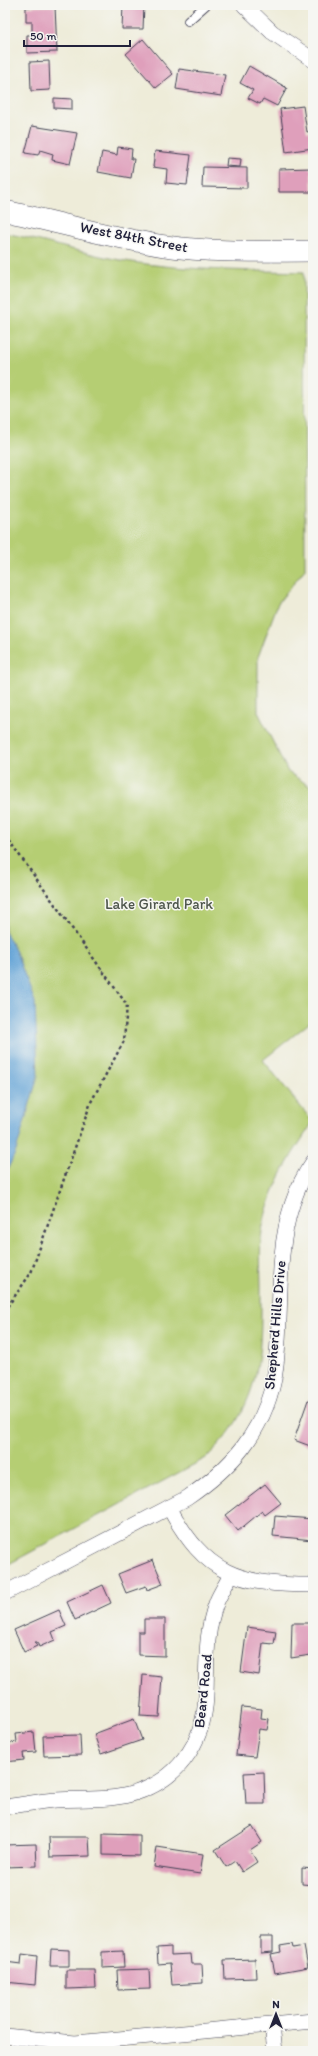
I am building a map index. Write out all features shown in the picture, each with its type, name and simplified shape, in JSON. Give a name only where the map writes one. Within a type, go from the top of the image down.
[{"type":"street","points":[[244,5],[272,32],[313,60]]},
{"type":"street","name":"West 84th Street","points":[[5,211],[115,237],[165,246],[213,250],[313,251]]},
{"type":"street","name":"Shepherd Hills Drive","points":[[5,1593],[169,1506],[187,1498],[212,1480],[234,1460],[252,1436],[266,1407],[274,1379],[284,1237],[293,1202],[313,1162]]},
{"type":"street","points":[[169,1506],[180,1528],[194,1547],[212,1562],[231,1574],[256,1582],[279,1585],[313,1585]]},
{"type":"street","name":"Beard Road","points":[[5,1807],[55,1800],[128,1795],[150,1788],[174,1771],[197,1742],[206,1697],[206,1660],[210,1630],[217,1601],[231,1574]]},
{"type":"street","points":[[5,2036],[30,2045],[75,2043],[313,2020]]},
{"type":"street","points":[[272,2025],[275,2051]]},
{"type":"lane","points":[[188,20],[206,5]]},
{"type":"path","points":[[5,834],[127,1005],[124,1041],[91,1102],[31,1273],[5,1310]]},
{"type":"green space","name":"Lake Girard Park","points":[[5,233],[100,256],[151,265],[202,269],[304,272],[305,569],[278,603],[258,657],[258,712],[288,772],[313,788],[313,1020],[263,1060],[313,1122],[296,1148],[275,1187],[265,1216],[262,1231],[260,1260],[261,1327],[258,1363],[249,1397],[241,1414],[230,1431],[206,1458],[5,1566]]},
{"type":"water","points":[[5,931],[16,952],[35,1002],[38,1076],[16,1151],[5,1175]]},
{"type":"building","points":[[123,5],[144,5],[143,29],[122,29]]},
{"type":"building","points":[[304,5],[313,5],[313,11]]},
{"type":"building","points":[[55,6],[57,52],[27,53],[27,35],[32,35],[32,22],[26,22],[26,7]]},
{"type":"building","points":[[143,39],[173,74],[156,88],[126,54]]},
{"type":"building","points":[[49,61],[50,90],[31,91],[30,62]]},
{"type":"building","points":[[249,66],[287,88],[277,106],[263,99],[260,104],[248,98],[253,90],[240,83]]},
{"type":"building","points":[[179,69],[225,75],[221,96],[176,89]]},
{"type":"building","points":[[54,98],[72,99],[72,109],[54,108]]},
{"type":"building","points":[[303,106],[307,132],[311,131],[313,148],[286,152],[280,109]]},
{"type":"building","points":[[32,126],[77,133],[70,164],[52,160],[53,154],[40,150],[38,155],[25,153]]},
{"type":"building","points":[[118,147],[132,149],[131,159],[134,159],[131,178],[98,172],[102,152],[117,155]]},
{"type":"building","points":[[155,151],[191,155],[187,185],[166,183],[167,169],[153,167]]},
{"type":"building","points":[[227,158],[241,159],[240,167],[226,166]]},
{"type":"building","points":[[203,167],[247,168],[247,188],[202,187]]},
{"type":"building","points":[[311,168],[312,192],[279,192],[279,169]]},
{"type":"building","points":[[308,1400],[313,1401],[313,1447],[294,1440]]},
{"type":"building","points":[[265,1484],[281,1503],[265,1515],[262,1511],[238,1531],[225,1515]]},
{"type":"building","points":[[275,1516],[313,1519],[313,1540],[273,1536]]},
{"type":"building","points":[[153,1560],[163,1584],[147,1590],[146,1586],[126,1593],[118,1574]]},
{"type":"building","points":[[103,1585],[111,1603],[75,1620],[67,1602]]},
{"type":"building","points":[[59,1610],[66,1626],[52,1632],[55,1640],[39,1647],[37,1642],[35,1642],[37,1646],[24,1652],[14,1630]]},
{"type":"building","points":[[144,1619],[165,1619],[165,1656],[138,1655],[138,1632],[144,1632]]},
{"type":"building","points":[[292,1623],[311,1623],[313,1651],[311,1651],[311,1655],[291,1658]]},
{"type":"building","points":[[247,1627],[276,1631],[274,1644],[263,1643],[259,1675],[241,1672]]},
{"type":"building","points":[[143,1675],[162,1677],[159,1717],[140,1716]]},
{"type":"building","points":[[242,1707],[262,1709],[261,1718],[269,1719],[267,1730],[259,1729],[255,1757],[236,1755]]},
{"type":"building","points":[[134,1719],[142,1740],[101,1754],[94,1734]]},
{"type":"building","points":[[34,1732],[36,1752],[23,1753],[24,1760],[5,1762],[5,1744],[17,1742],[16,1734]]},
{"type":"building","points":[[80,1735],[81,1755],[44,1756],[43,1736]]},
{"type":"building","points":[[264,1772],[265,1804],[246,1804],[244,1773]]},
{"type":"building","points":[[252,1826],[262,1842],[250,1850],[257,1862],[242,1872],[235,1861],[226,1867],[215,1850]]},
{"type":"building","points":[[103,1834],[140,1835],[140,1856],[103,1855]]},
{"type":"building","points":[[49,1837],[89,1837],[90,1856],[50,1857]]},
{"type":"building","points":[[36,1844],[37,1866],[5,1867],[5,1845]]},
{"type":"building","points":[[157,1847],[203,1854],[200,1874],[154,1867]]},
{"type":"building","points":[[302,1868],[313,1869],[313,1885],[302,1884]]},
{"type":"building","points":[[261,1937],[273,1937],[273,1952],[261,1953]]},
{"type":"building","points":[[292,1944],[293,1948],[304,1946],[308,1967],[275,1973],[271,1954],[281,1952],[280,1946]]},
{"type":"building","points":[[171,1947],[171,1955],[191,1954],[192,1964],[202,1964],[203,1983],[172,1985],[170,1963],[158,1964],[157,1948]]},
{"type":"building","points":[[51,1949],[69,1950],[69,1966],[50,1966]]},
{"type":"building","points":[[123,1951],[124,1967],[102,1968],[102,1952]]},
{"type":"building","points":[[22,1954],[37,1956],[35,1985],[5,1982],[5,1962],[21,1964]]},
{"type":"building","points":[[255,1959],[256,1978],[225,1979],[224,1960]]},
{"type":"building","points":[[149,1969],[150,1989],[118,1990],[117,1970]]},
{"type":"building","points":[[66,1970],[95,1970],[96,1988],[66,1989]]}]
